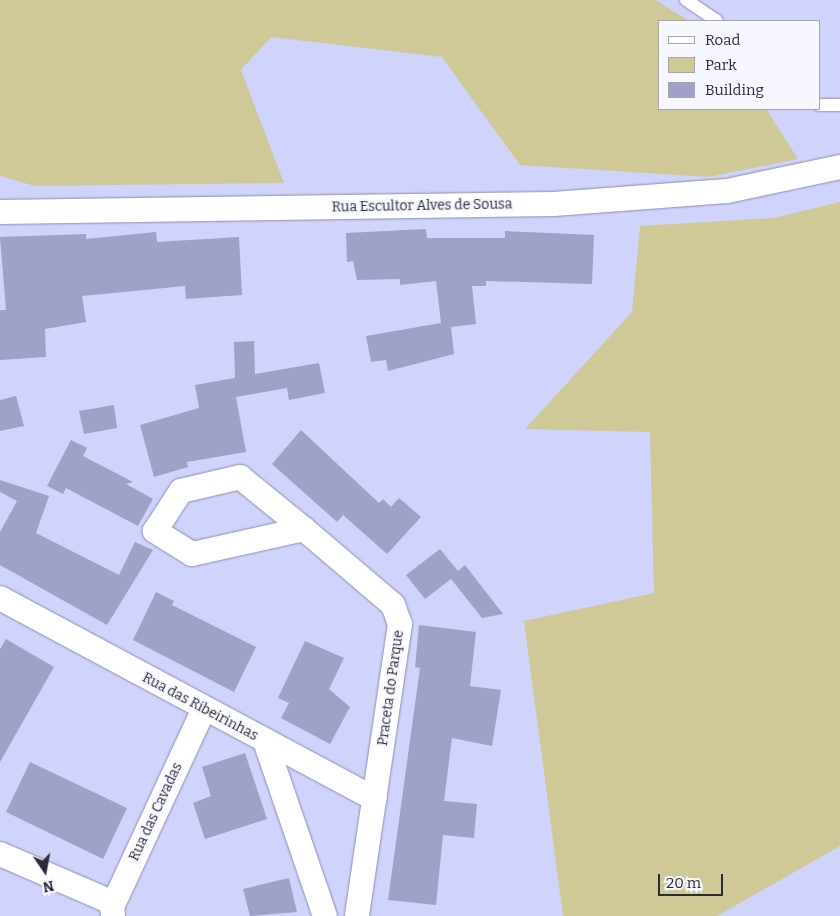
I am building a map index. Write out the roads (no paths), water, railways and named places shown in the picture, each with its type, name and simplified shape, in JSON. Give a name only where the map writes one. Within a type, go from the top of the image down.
[{"type":"street","name":"Rua Escultor Alves de Sousa","points":[[0,212],[554,204],[727,191],[840,167]]},
{"type":"street","name":"Praceta do Parque","points":[[304,529],[192,554],[155,531],[181,491],[240,477],[304,529],[393,605],[400,624],[357,916]]},
{"type":"street","name":"Rua das Ribeirinhas","points":[[0,598],[265,741],[325,916]]},
{"type":"street","name":"Rua das Cavadas","points":[[113,910],[204,709]]},
{"type":"street","points":[[265,741],[375,798]]},
{"type":"street","points":[[0,854],[113,910]]},
{"type":"lane","points":[[686,0],[716,20]]},
{"type":"lane","points":[[820,104],[840,105]]}]
